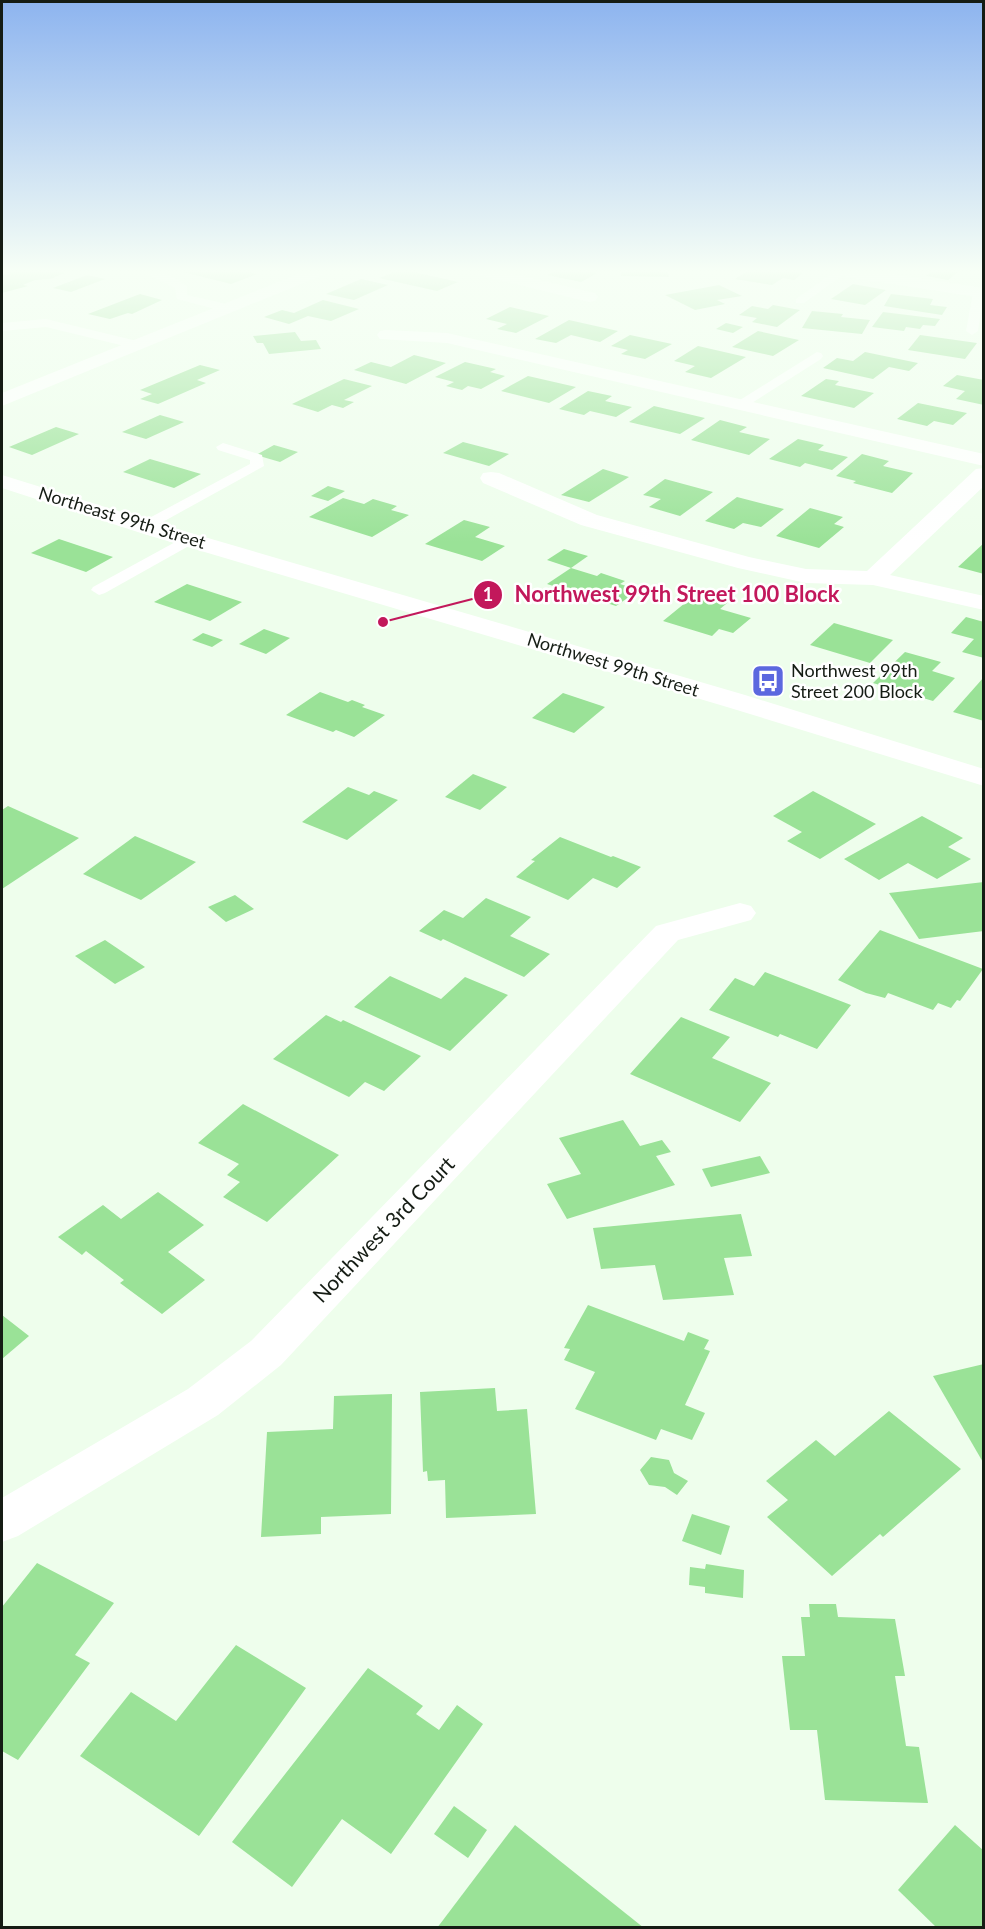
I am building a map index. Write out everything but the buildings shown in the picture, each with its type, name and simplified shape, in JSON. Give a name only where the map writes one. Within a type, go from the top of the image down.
[{"type":"street","points":[[2,400],[95,362]]},
{"type":"street","points":[[552,362],[984,460]]},
{"type":"street","points":[[490,478],[589,520],[746,563],[806,576],[873,578],[984,603]]},
{"type":"street","name":"Northeast 99th Street","points":[[2,481],[242,554]]},
{"type":"street","points":[[873,578],[979,484]]},
{"type":"street","name":"Northwest 99th Street","points":[[242,554],[736,701],[984,778]]},
{"type":"street","name":"Northwest 3rd Court","points":[[2,1522],[203,1402],[266,1353],[667,933],[740,913]]},
{"type":"lane","points":[[739,405],[807,362]]},
{"type":"lane","points":[[145,526],[257,465],[257,458],[223,447]]},
{"type":"lane","points":[[99,590],[190,539]]},
{"type":"place","name":"Northwest 99th Street 100 Block","points":[[383,622]]},
{"type":"place","name":"Northwest 99th Street 200 Block","points":[[768,681]]}]
